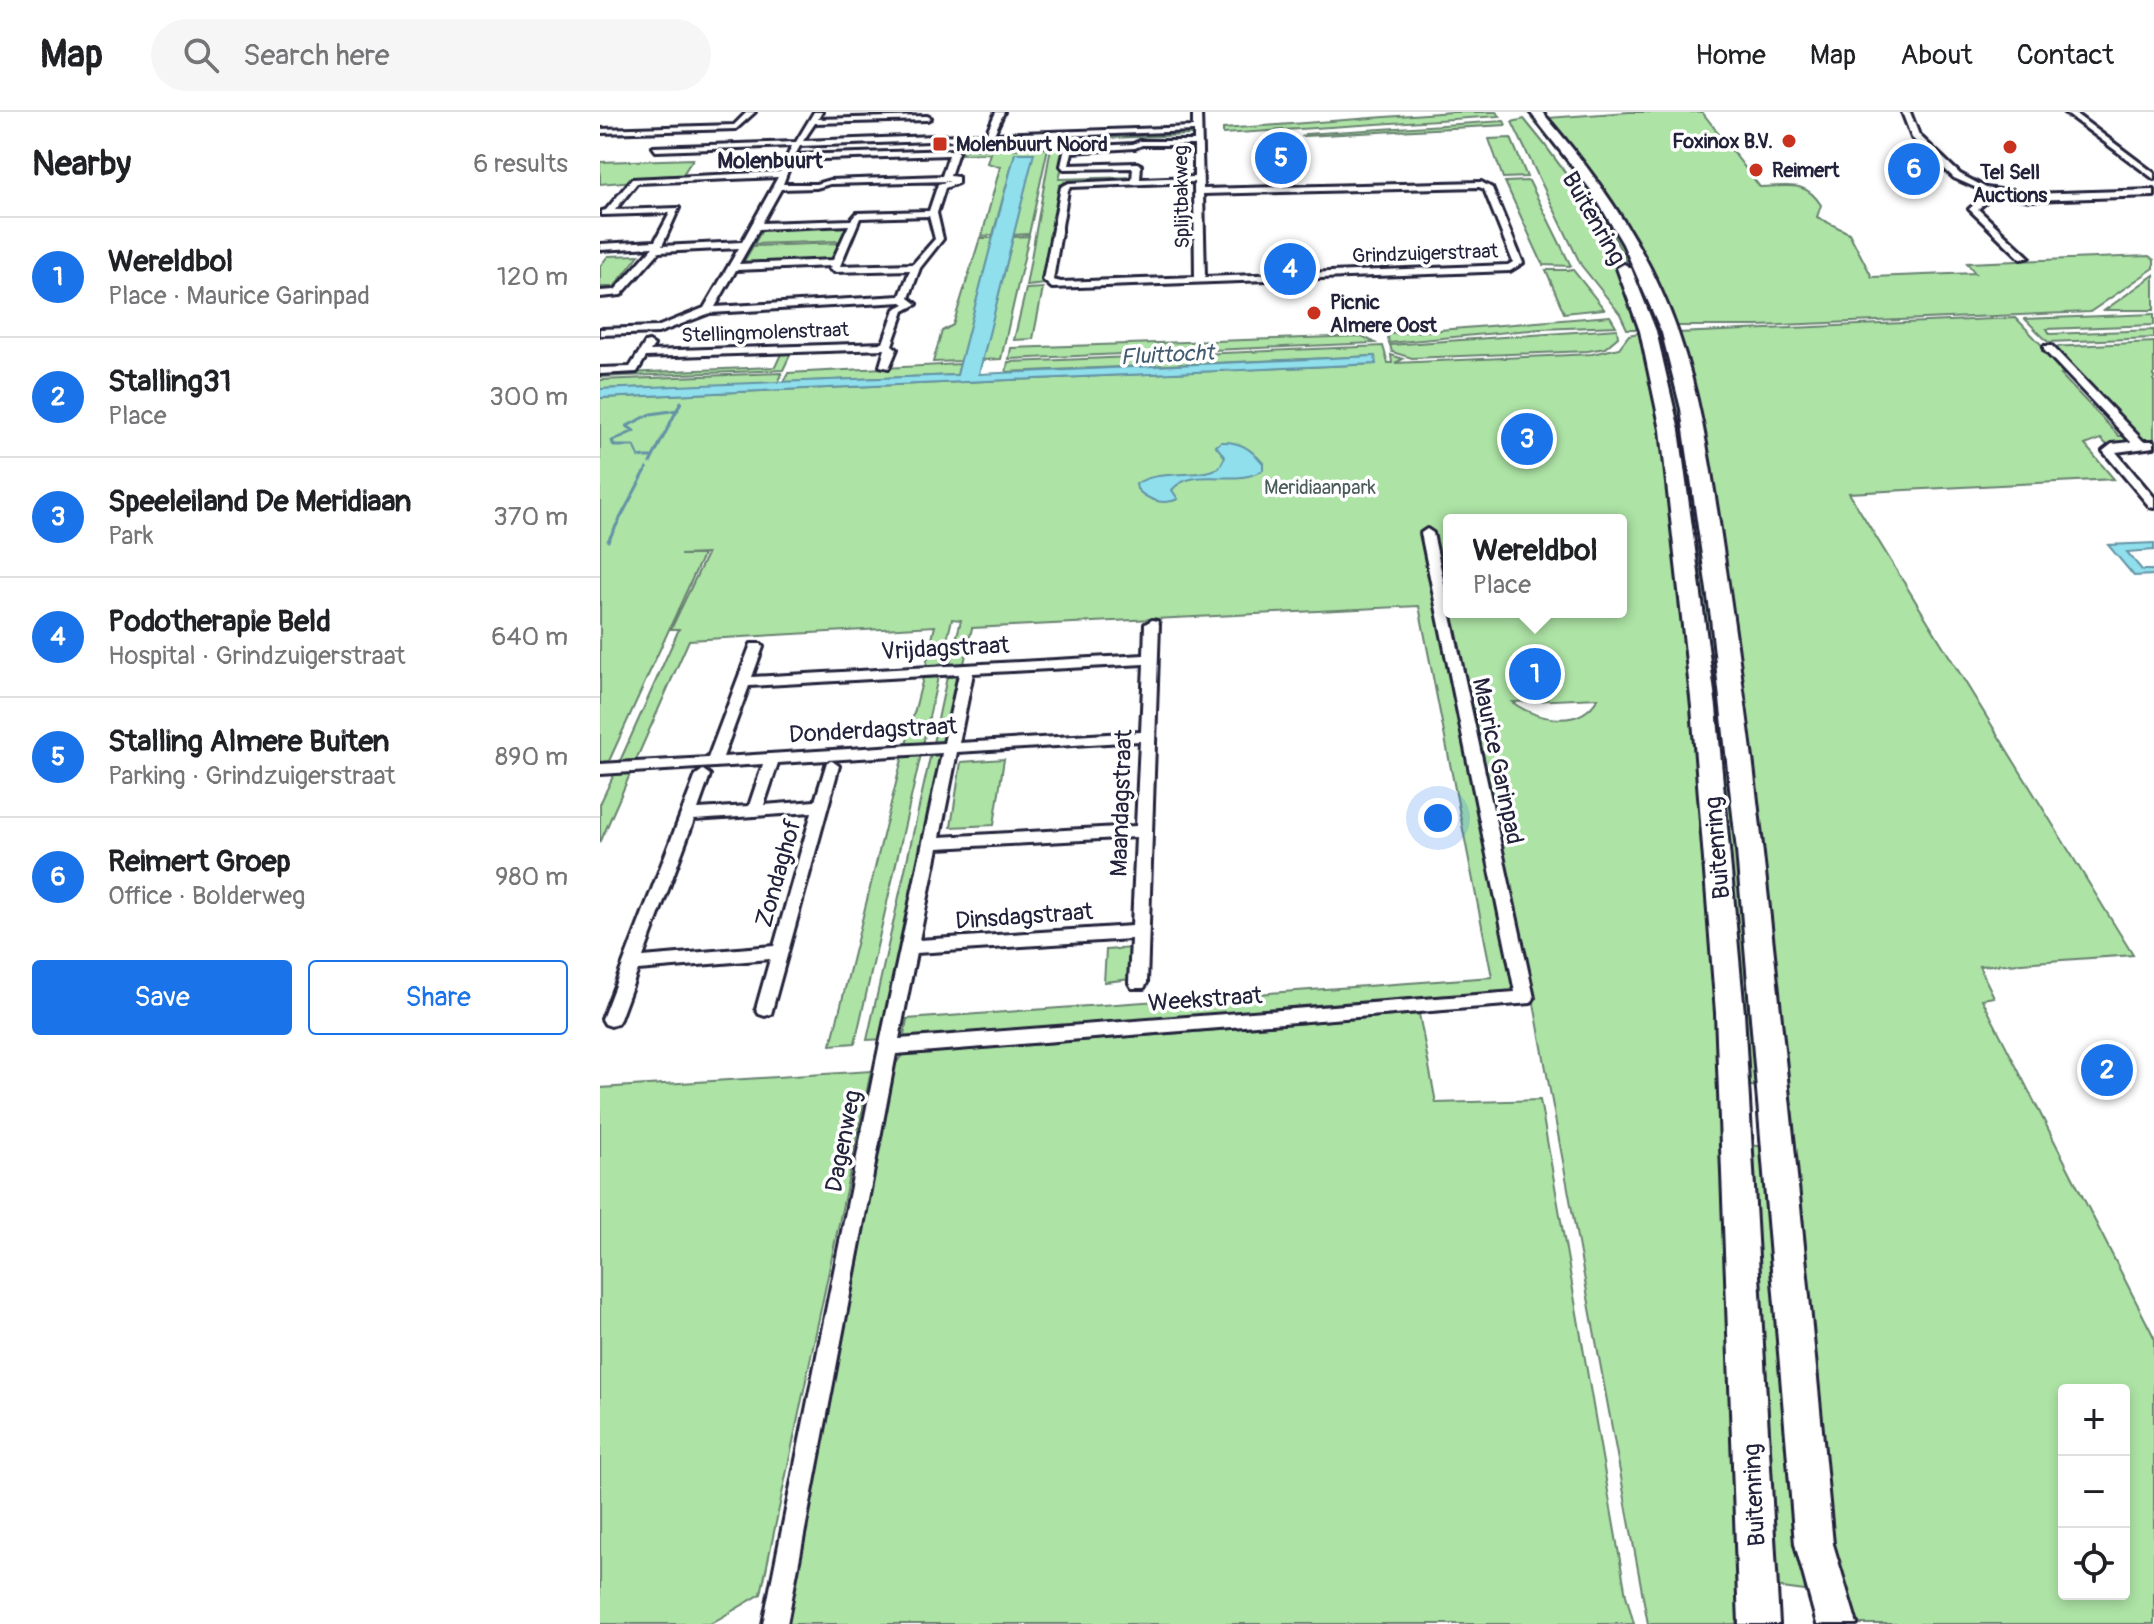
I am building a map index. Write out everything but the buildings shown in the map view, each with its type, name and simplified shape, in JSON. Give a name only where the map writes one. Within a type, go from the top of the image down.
[{"type":"highway","name":"Buitenring","points":[[1521,112],[1569,172],[1611,239],[1648,331],[1670,430],[1704,707],[1720,882],[1739,1180],[1759,1624]]},
{"type":"highway","name":"Buitenring","points":[[1536,112],[1584,168],[1609,203],[1645,271],[1678,358],[1693,427],[1746,812],[1817,1560],[1820,1624]]},
{"type":"highway","name":"Buitenring","points":[[1817,1560],[1837,1624]]},
{"type":"street","points":[[600,131],[736,127],[751,112]]},
{"type":"street","points":[[989,136],[1000,112]]},
{"type":"street","name":"Splijtbakweg","points":[[1197,112],[1200,281]]},
{"type":"street","points":[[1906,112],[1915,135],[1948,168],[1974,186],[1993,193],[2030,197],[2154,193]]},
{"type":"street","points":[[2068,112],[2154,177]]},
{"type":"street","points":[[708,310],[778,187],[789,158],[815,117],[930,115],[919,140]]},
{"type":"street","points":[[656,149],[1197,129]]},
{"type":"street","points":[[1136,181],[1137,165],[1065,166],[1071,149],[1178,141],[1198,143]]},
{"type":"street","points":[[789,158],[954,152],[933,213],[939,239],[916,267],[887,346],[892,349],[885,366]]},
{"type":"street","points":[[605,213],[635,181],[784,174]]},
{"type":"street","points":[[1199,179],[1079,183],[1064,189],[1048,280],[1052,285],[1200,281]]},
{"type":"street","points":[[778,187],[816,186],[826,189],[943,182]]},
{"type":"street","name":"Grindzuigerstraat","points":[[1199,192],[1481,184],[1488,188],[1518,263],[1510,268],[1200,281]]},
{"type":"street","points":[[1993,193],[1973,209],[2024,257]]},
{"type":"street","points":[[600,294],[618,293],[655,249],[676,210],[605,213]]},
{"type":"street","points":[[916,267],[834,269],[857,216],[933,213]]},
{"type":"street","points":[[756,226],[854,222]]},
{"type":"street","points":[[600,255],[745,245]]},
{"type":"street","points":[[600,247],[655,249]]},
{"type":"street","points":[[732,267],[836,263]]},
{"type":"street","points":[[600,332],[658,330],[708,310],[754,309],[769,314],[902,304]]},
{"type":"street","points":[[600,371],[633,370],[658,330]]},
{"type":"street","name":"Stellingmolenstraat","points":[[643,354],[887,346]]},
{"type":"street","points":[[2048,348],[2139,444]]},
{"type":"street","points":[[2154,444],[2116,446],[2110,448],[2109,453],[2154,504]]},
{"type":"street","name":"Maurice Garinpad","points":[[1427,533],[1443,609]]},
{"type":"street","name":"Maurice Garinpad","points":[[1445,618],[1525,998]]},
{"type":"street","name":"Maandagstraat","points":[[1138,983],[1152,624]]},
{"type":"street","points":[[611,1019],[756,647]]},
{"type":"street","name":"Vrijdagstraat","points":[[743,682],[1150,659]]},
{"type":"street","name":"Dagenweg","points":[[775,1624],[967,669]]},
{"type":"street","name":"Donderdagstraat","points":[[600,769],[708,768],[772,758],[1148,736]]},
{"type":"street","name":"Zondaghof","points":[[755,810],[772,758]]},
{"type":"street","name":"Zondaghof","points":[[765,1009],[832,766]]},
{"type":"street","name":"Zondaghof","points":[[688,815],[821,806]]},
{"type":"street","points":[[931,843],[1144,831]]},
{"type":"street","name":"Dinsdagstraat","points":[[910,947],[1140,932]]},
{"type":"street","name":"Zondaghof","points":[[632,964],[781,952]]},
{"type":"street","name":"Weekstraat","points":[[889,1047],[1525,998]]},
{"type":"green space","points":[[1452,112],[1496,112],[1500,116],[1223,134],[1223,129]]},
{"type":"green space","points":[[1629,112],[1702,112],[1760,187],[1795,186],[1809,191],[1821,205],[1817,217],[1849,233],[1872,277],[1975,273],[1967,263],[2149,256],[2154,260],[2154,268],[2090,312],[1758,326],[1675,326],[1651,269],[1621,216],[1587,166],[1547,118]]},
{"type":"green space","points":[[1539,118],[1601,196],[1663,326],[1653,326],[1630,269],[1603,216],[1552,142],[1532,119]]},
{"type":"green space","points":[[1524,119],[1562,168],[1593,218],[1642,329],[1627,329],[1620,314],[1581,265],[1512,122]]},
{"type":"green space","points":[[1504,121],[1506,125],[1303,136],[1305,134]]},
{"type":"green space","points":[[1195,132],[1192,135],[1055,140],[1055,136]]},
{"type":"green space","points":[[1511,138],[1527,177],[1503,178],[1489,139]]},
{"type":"green space","points":[[1073,146],[1066,150],[1059,179],[1134,179],[1064,182],[1045,284],[1026,286],[1051,147]]},
{"type":"green space","points":[[1048,148],[1029,234],[1013,235],[1033,153],[1015,154],[993,235],[982,236],[1000,167],[987,163],[990,153],[961,154],[962,150]]},
{"type":"green space","points":[[693,159],[681,177],[600,184],[600,162]]},
{"type":"green space","points":[[1529,181],[1571,266],[1543,265],[1505,182]]},
{"type":"green space","points":[[849,225],[842,241],[754,244],[764,227]]},
{"type":"green space","points":[[1029,236],[1001,359],[982,360],[1013,237]]},
{"type":"green space","points":[[980,238],[993,238],[961,361],[933,362],[942,331],[953,325]]},
{"type":"green space","points":[[841,243],[833,261],[743,263],[753,246]]},
{"type":"green space","points":[[639,255],[614,287],[600,287],[600,266],[608,256]]},
{"type":"green space","points":[[1546,270],[1573,270],[1604,309],[1564,313]]},
{"type":"green space","points":[[2154,275],[2154,310],[2105,310]]},
{"type":"green space","points":[[1043,288],[1033,339],[1014,340],[1026,289]]},
{"type":"green space","points":[[2154,314],[2154,325],[2047,329],[2050,334],[2154,330],[2154,338],[2048,342],[2025,319]]},
{"type":"green space","points":[[1610,316],[1616,326],[1541,329],[1389,343],[1388,337],[1390,334]]},
{"type":"green space","points":[[2016,318],[2069,374],[2061,375],[2119,436],[2128,436],[2129,443],[2107,445],[2101,439],[2085,445],[2114,479],[1849,493],[2133,955],[1979,966],[1994,997],[1982,999],[2154,1337],[2154,1624],[1851,1624],[1831,1562],[1774,951],[1719,536],[1678,333]]},
{"type":"green space","points":[[1617,329],[1618,337],[1605,348],[1588,351],[1412,358],[1392,352],[1390,345]]},
{"type":"green space","points":[[1653,331],[1665,331],[1697,470],[1766,1088],[1745,1085]]},
{"type":"green space","name":"Meridiaanpark","points":[[1643,332],[1655,374],[1688,649],[1716,955],[1744,1610],[1735,1624],[1648,1624],[1519,922],[1468,703],[1517,985],[1511,994],[903,1041],[907,1019],[1492,977],[1419,606],[972,628],[963,668],[949,668],[961,620],[952,619],[940,669],[925,670],[935,626],[689,640],[636,760],[620,761],[679,629],[671,629],[707,554],[680,555],[703,555],[609,761],[600,762],[600,398],[1375,364],[1374,356],[1006,372],[1008,362],[1383,346],[1388,363],[1392,363],[1391,355],[1403,359],[1395,363],[1592,354],[1619,348],[1629,335]],"holes":[[[1598,698],[1580,715],[1558,719],[1533,713],[1512,702]]]},
{"type":"green space","points":[[1362,336],[1375,343],[1009,359],[1011,348]]},
{"type":"green space","points":[[2154,342],[2154,440],[2142,440],[2052,347]]},
{"type":"green space","points":[[792,351],[783,370],[600,377],[600,374],[775,367],[782,352]]},
{"type":"green space","points":[[960,364],[957,375],[784,382],[788,373]]},
{"type":"green space","points":[[782,373],[778,383],[600,389],[600,380]]},
{"type":"green space","points":[[961,676],[947,742],[933,743],[947,677]]},
{"type":"green space","points":[[938,677],[923,744],[906,745],[923,678]]},
{"type":"green space","points":[[945,752],[885,1039],[867,1040],[931,753]]},
{"type":"green space","points":[[921,754],[855,1043],[831,1045],[903,755]]},
{"type":"green space","points":[[1004,759],[994,825],[951,827],[961,762]]},
{"type":"green space","points":[[615,772],[631,772],[600,843],[600,804]]},
{"type":"green space","points":[[1132,948],[1131,979],[1104,982],[1106,950]]},
{"type":"green space","points":[[1419,1014],[1436,1103],[1540,1100],[1626,1595],[1634,1624],[787,1624],[895,1065],[902,1055]]},
{"type":"green space","points":[[871,1071],[761,1594],[710,1624],[600,1624],[600,1088]]},
{"type":"green space","points":[[1751,1145],[1771,1148],[1805,1591],[1768,1586],[1754,1369],[1760,1269]]},
{"type":"water","points":[[1015,153],[1034,153],[979,374],[1375,356],[1376,364],[600,398],[600,389],[957,375]]},
{"type":"water","points":[[1221,442],[1234,443],[1249,450],[1263,463],[1263,470],[1240,477],[1191,479],[1172,490],[1178,499],[1167,502],[1151,499],[1137,489],[1136,484],[1145,479],[1219,468],[1225,457],[1216,446]]},
{"type":"water","points":[[2154,543],[2154,550],[2127,552],[2142,570],[2154,570],[2154,575],[2134,576],[2108,545]]},
{"type":"waterway","points":[[677,410],[681,402]]},
{"type":"waterway","points":[[650,463],[677,410]]},
{"type":"waterway","points":[[652,457],[639,457],[634,446],[614,446],[612,441],[634,431],[627,426],[651,414],[677,410]]},
{"type":"waterway","points":[[608,541],[647,468]]},
{"type":"place","name":"Foxinox B.V.","points":[[1789,141]]},
{"type":"place","name":"Molenbuurt Noord","points":[[940,144]]},
{"type":"place","name":"Tel Sell Auctions","points":[[2010,147]]},
{"type":"place","name":"Stalling Almere Buiten","points":[[1281,158]]},
{"type":"place","name":"Reimert Groep","points":[[1914,169]]},
{"type":"place","name":"Reimert","points":[[1756,170]]},
{"type":"place","name":"Podotherapie Beld","points":[[1290,269]]},
{"type":"place","name":"Picnic Almere Oost","points":[[1314,313]]},
{"type":"place","name":"Speeleiland De Meridiaan","points":[[1527,439]]},
{"type":"place","name":"Wereldbol","points":[[1535,674]]},
{"type":"place","name":"Stalling31","points":[[2107,1070]]},
{"type":"district","name":"Molenbuurt","points":[[770,160]]},
{"type":"water label","name":"Fluittocht","points":[[1167,354]]}]
